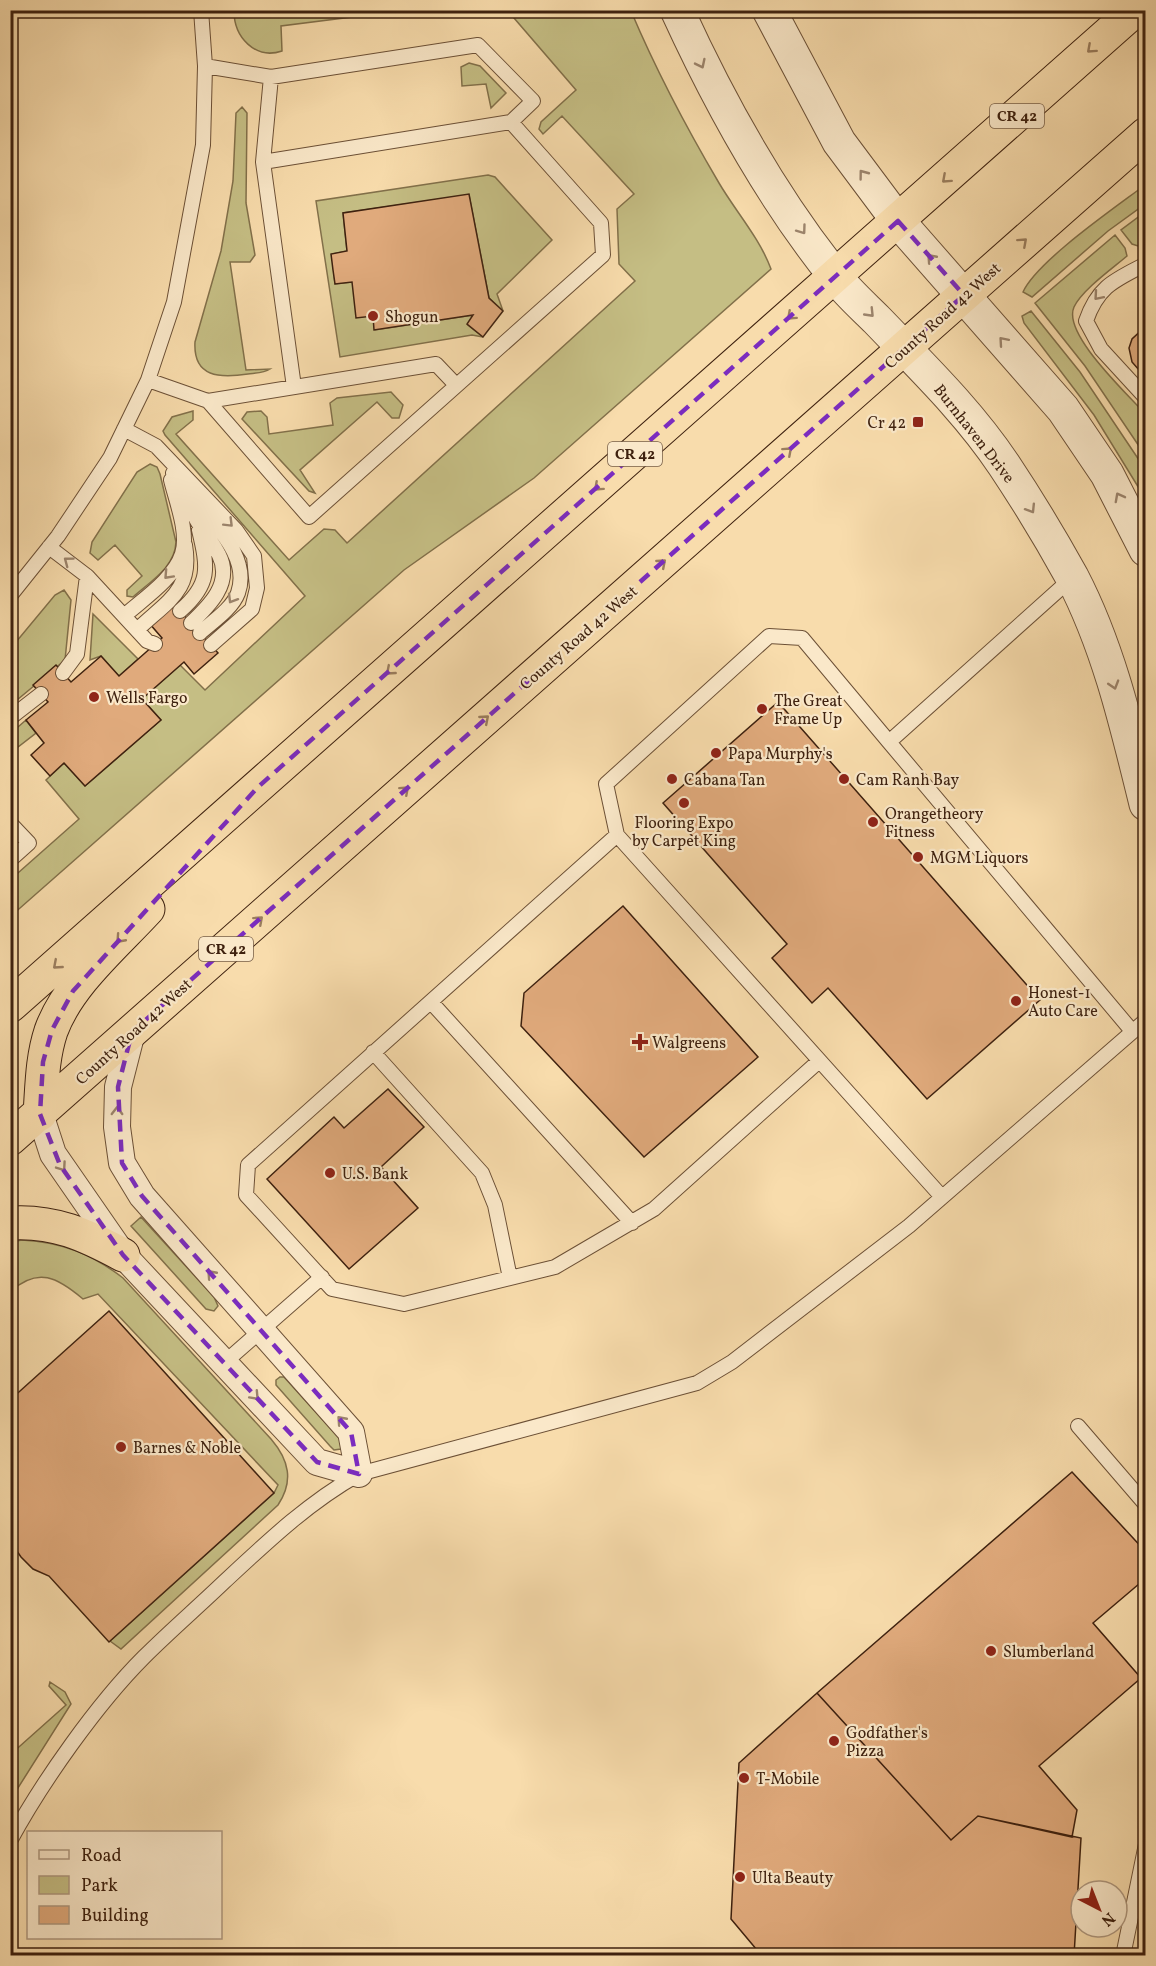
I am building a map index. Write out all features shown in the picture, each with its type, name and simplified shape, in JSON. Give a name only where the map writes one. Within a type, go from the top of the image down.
[{"type":"highway","name":"CR 42","points":[[10,1006],[1135,10]]},
{"type":"highway","name":"County Road 42 West","points":[[10,1139],[1146,134]]},
{"type":"highway","points":[[1083,188],[1146,151]]},
{"type":"highway","points":[[40,1114],[44,1062],[52,1030],[74,991],[258,787]]},
{"type":"highway","points":[[10,1223],[28,1222],[74,1230],[123,1255]]},
{"type":"street","name":"Burnhaven Drive","points":[[677,10],[735,129],[774,191],[835,277],[958,406],[1003,463],[1072,578],[1103,652],[1127,727],[1146,804]]},
{"type":"street","points":[[769,10],[839,142],[898,221],[1063,409],[1107,474],[1146,550]]},
{"type":"street","points":[[40,1114],[53,1154],[123,1255],[317,1462],[359,1474],[351,1432],[142,1196],[122,1162],[117,1127],[118,1087],[132,1032]]},
{"type":"lane","points":[[10,596],[49,547],[110,458],[148,380],[174,302],[203,145],[205,66],[201,10]]},
{"type":"lane","points":[[205,66],[271,77],[478,45],[533,101],[511,122],[263,162]]},
{"type":"lane","points":[[271,77],[263,162],[294,387]]},
{"type":"lane","points":[[208,401],[309,517],[603,255],[601,223],[511,122]]},
{"type":"lane","points":[[1146,264],[1113,281],[1093,300],[1086,321],[1101,349],[1146,398]]},
{"type":"lane","points":[[148,380],[208,401],[436,364],[456,386]]},
{"type":"lane","points":[[124,429],[156,446],[167,460],[235,551],[240,575],[237,593],[227,608],[195,628],[219,592],[222,575],[221,557],[196,519],[167,460]]},
{"type":"lane","points":[[137,630],[183,586],[189,566],[167,460]]},
{"type":"lane","points":[[167,460],[236,530],[254,556],[257,588],[252,609],[211,645]]},
{"type":"lane","points":[[180,611],[195,598],[205,580],[206,560],[196,519]]},
{"type":"lane","points":[[124,616],[176,566],[183,552],[182,528]]},
{"type":"lane","points":[[49,547],[87,576],[137,630],[153,639]]},
{"type":"lane","points":[[63,674],[77,654],[87,576]]},
{"type":"lane","points":[[889,742],[1072,578]]},
{"type":"lane","points":[[942,1197],[617,836],[606,784],[769,636],[802,638],[1132,1031]]},
{"type":"lane","points":[[10,717],[41,694]]},
{"type":"lane","points":[[10,823],[28,843],[10,860]]},
{"type":"lane","points":[[617,836],[249,1165],[246,1195],[332,1289],[404,1304],[555,1268],[654,1209],[819,1061]]},
{"type":"lane","points":[[431,1002],[632,1222]]},
{"type":"lane","points":[[10,1841],[77,1739],[110,1695],[143,1658],[295,1516],[327,1492],[359,1474],[697,1383],[732,1362],[909,1226],[1146,1020]]},
{"type":"lane","points":[[373,1052],[482,1173],[495,1205],[510,1278]]},
{"type":"lane","points":[[224,1363],[321,1277]]},
{"type":"lane","points":[[1078,1426],[1146,1505]]},
{"type":"lane","points":[[1123,1956],[1146,1844]]},
{"type":"highlighted area","points":[[898,221],[964,295],[132,1032],[118,1087],[122,1163],[142,1196],[351,1432],[359,1474],[317,1462],[123,1255],[60,1165],[40,1114],[43,1062],[52,1030],[73,991],[258,787]]},
{"type":"green space","points":[[234,10],[400,11],[281,26],[282,51],[272,53],[255,49],[248,44],[238,29]]},
{"type":"green space","points":[[508,11],[631,11],[683,120],[719,183],[754,235],[771,269],[534,478],[404,570],[11,916],[10,880],[79,819],[46,780],[64,763],[85,786],[161,720],[142,699],[180,665],[205,690],[305,596],[165,435],[163,431],[172,417],[193,411],[193,420],[176,434],[289,560],[324,529],[335,530],[347,543],[635,281],[619,264],[617,209],[634,194],[562,116],[543,134],[539,129],[541,122],[576,90]]},
{"type":"green space","points":[[469,63],[480,66],[506,93],[491,108],[486,84],[462,86],[461,67]]},
{"type":"green space","points":[[242,107],[247,113],[246,203],[255,255],[250,262],[230,262],[246,370],[270,369],[228,376],[210,373],[198,363],[195,342],[221,251],[233,181],[236,113]]},
{"type":"green space","points":[[488,175],[495,177],[552,240],[497,294],[503,311],[489,298],[469,195],[343,213],[347,251],[332,254],[335,284],[352,282],[373,316],[375,330],[473,315],[468,325],[483,337],[472,335],[340,357],[316,201]]},
{"type":"green space","points":[[1145,185],[1145,204],[1108,231],[1032,297],[1023,292],[1031,279],[1060,250]]},
{"type":"green space","points":[[1145,212],[1145,240],[1138,246],[1132,244],[1121,230]]},
{"type":"green space","points":[[1115,235],[1125,248],[1127,256],[1078,300],[1074,307],[1073,319],[1078,332],[1099,363],[1145,414],[1145,455],[1085,366],[1035,303]]},
{"type":"green space","points":[[1031,311],[1080,372],[1141,463],[1145,470],[1145,498],[1094,415],[1024,323],[1022,316]]},
{"type":"green space","points":[[391,392],[403,405],[399,418],[392,418],[377,402],[300,470],[315,493],[309,491],[242,419],[247,412],[261,411],[267,417],[269,434],[333,425],[330,403],[337,398]]},
{"type":"green space","points":[[150,464],[157,467],[160,474],[176,542],[175,551],[167,566],[133,597],[127,596],[127,590],[142,576],[115,545],[98,560],[90,553],[92,542],[137,472]]},
{"type":"green space","points":[[64,590],[71,600],[65,660],[11,705],[11,648],[55,595]]},
{"type":"green space","points":[[93,614],[138,659],[119,676],[101,656],[90,660]]},
{"type":"green space","points":[[26,720],[36,733],[18,747],[11,748],[11,733]]},
{"type":"green space","points":[[141,1217],[214,1297],[218,1306],[214,1311],[206,1309],[131,1226]]},
{"type":"green space","points":[[22,1240],[50,1243],[76,1251],[100,1262],[123,1278],[271,1439],[282,1455],[287,1471],[286,1488],[278,1505],[121,1649],[110,1641],[274,1493],[278,1485],[98,1294],[83,1299],[56,1280],[39,1277],[30,1279],[11,1291],[11,1242]]},
{"type":"green space","points":[[284,1377],[341,1440],[341,1449],[334,1450],[276,1385],[276,1380]]},
{"type":"green space","points":[[50,1682],[65,1692],[71,1704],[11,1799],[11,1754],[66,1705],[49,1686]]},
{"type":"building","points":[[469,194],[489,298],[503,311],[483,337],[467,324],[473,315],[374,330],[373,316],[356,318],[352,282],[335,284],[331,254],[347,251],[343,213]]},
{"type":"building","points":[[1146,326],[1146,378],[1132,362],[1129,348],[1132,339]]},
{"type":"building","name":"Wells Fargo","points":[[172,602],[218,653],[194,674],[184,662],[142,699],[161,720],[85,786],[64,763],[50,776],[31,755],[44,743],[26,720],[48,702],[33,685],[56,665],[71,682],[101,656],[119,676],[162,638],[149,623]]},
{"type":"building","points":[[778,702],[1040,1000],[927,1099],[828,988],[812,1003],[772,958],[787,944],[663,803]]},
{"type":"building","name":"Walgreens","points":[[623,906],[758,1057],[644,1157],[521,1026],[524,993]]},
{"type":"building","name":"U.S. Bank","points":[[388,1089],[424,1127],[381,1167],[418,1208],[349,1269],[267,1179],[334,1117],[344,1128]]},
{"type":"building","name":"Barnes & Noble","points":[[109,1311],[274,1493],[109,1642],[49,1576],[33,1569],[10,1541],[10,1400]]},
{"type":"building","name":"Slumberland","points":[[1072,1472],[1146,1552],[1146,1578],[1093,1623],[1141,1678],[1039,1766],[1077,1810],[1072,1837],[978,1816],[951,1840],[817,1693]]},
{"type":"building","points":[[817,1693],[951,1840],[978,1816],[1081,1838],[1079,1879],[1069,1879],[1069,1939],[1075,1939],[1074,1956],[762,1956],[731,1919],[739,1763]]},
{"type":"place","name":"Shogun","points":[[373,316]]},
{"type":"place","name":"Cr 42","points":[[918,422]]},
{"type":"place","name":"Wells Fargo","points":[[94,697]]},
{"type":"place","name":"The Great Frame Up","points":[[762,709]]},
{"type":"place","name":"Papa Murphy's","points":[[716,753]]},
{"type":"place","name":"Cabana Tan","points":[[672,779]]},
{"type":"place","name":"Cam Ranh Bay","points":[[844,779]]},
{"type":"place","name":"Flooring Expo by Carpet King","points":[[684,803]]},
{"type":"place","name":"Orangetheory Fitness","points":[[873,822]]},
{"type":"place","name":"MGM Liquors","points":[[918,857]]},
{"type":"place","name":"Honest-1 Auto Care","points":[[1016,1001]]},
{"type":"place","name":"Walgreens","points":[[640,1042]]},
{"type":"place","name":"U.S. Bank","points":[[330,1173]]},
{"type":"place","name":"Barnes & Noble","points":[[121,1447]]},
{"type":"place","name":"Slumberland","points":[[991,1651]]},
{"type":"place","name":"Godfather's Pizza","points":[[834,1741]]},
{"type":"place","name":"T-Mobile","points":[[744,1778]]},
{"type":"place","name":"Ulta Beauty","points":[[740,1877]]}]
